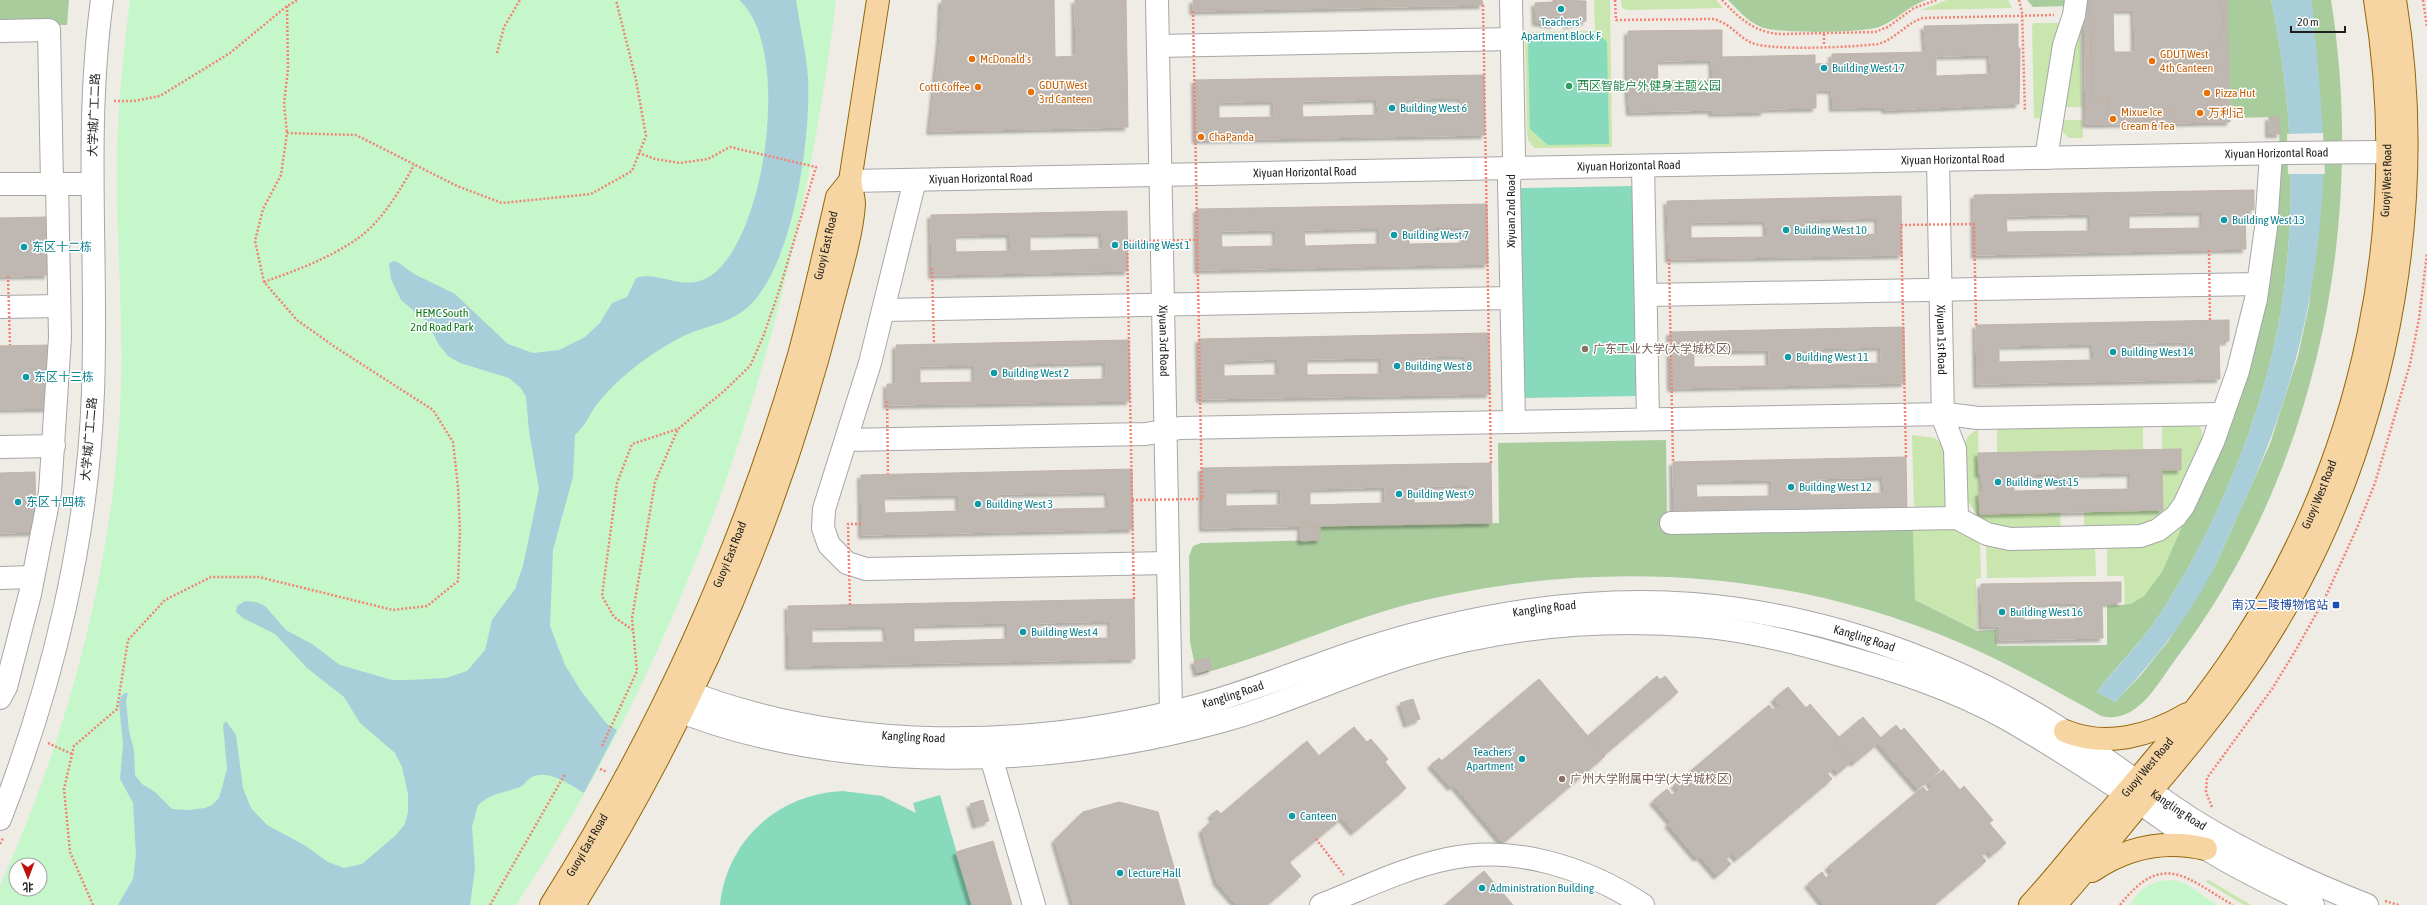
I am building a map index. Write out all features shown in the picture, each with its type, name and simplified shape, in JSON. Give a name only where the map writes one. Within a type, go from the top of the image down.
[{"type":"main road","name":"Guoyi East Road","points":[[551,905],[676,699],[758,535],[802,408],[824,333],[844,255],[854,203],[850,181],[878,0]]},
{"type":"main road","name":"Guoyi West Road","points":[[2030,905],[2222,706],[2245,672],[2298,585],[2333,507],[2363,426],[2387,338],[2402,240],[2397,155],[2374,0]]},
{"type":"main road","name":"Guoyi West Road","points":[[2056,905],[2076,882],[2242,644],[2282,576],[2314,507],[2344,427],[2369,341],[2377,299],[2385,230],[2397,155],[2405,81],[2395,0]]},
{"type":"main road","name":"Guoyi East Road","points":[[574,905],[638,796],[676,699]]},
{"type":"main road","points":[[2065,731],[2080,738],[2095,740],[2126,738],[2160,728],[2197,708]]},
{"type":"main road","points":[[2076,882],[2114,857],[2139,848],[2175,843],[2206,849]]},
{"type":"street","name":"大学城广工二路","points":[[0,819],[42,698],[56,649],[82,511],[93,394],[95,315],[92,184],[93,100],[102,0]]},
{"type":"street","name":"Xiyuan 3rd Road","points":[[1157,0],[1171,712]]},
{"type":"street","name":"Xiyuan 2nd Road","points":[[1511,0],[1514,157],[1509,181],[1514,422]]},
{"type":"street","points":[[2046,158],[2064,45],[2075,7]]},
{"type":"street","points":[[0,30],[49,30],[60,306],[59,384],[50,492],[34,577],[6,687],[0,698]]},
{"type":"street","points":[[1158,46],[1512,39]]},
{"type":"street","name":"Xiyuan Horizontal Road","points":[[850,181],[2275,154],[2342,153],[2397,155]]},
{"type":"street","points":[[1671,523],[1957,518],[1987,534],[2010,539],[2130,537],[2152,533],[2165,526],[2181,510],[2213,442],[2238,372],[2258,284],[2275,154]]},
{"type":"street","name":"Xiyuan 1st Road","points":[[1938,160],[1943,414],[1944,423],[1955,449],[1957,518]]},
{"type":"street","points":[[1644,166],[1648,419]]},
{"type":"street","points":[[915,180],[884,310],[846,440],[826,501],[824,528],[829,545],[840,558],[854,566],[872,569],[1168,563]]},
{"type":"street","points":[[0,184],[92,184]]},
{"type":"street","points":[[1646,296],[2258,284]]},
{"type":"street","points":[[884,310],[1511,298]]},
{"type":"street","points":[[0,307],[60,306]]},
{"type":"street","points":[[846,440],[1146,434],[1180,428],[1648,419],[1943,414],[1978,418],[2223,414]]},
{"type":"street","points":[[0,447],[54,446]]},
{"type":"street","points":[[0,578],[34,577]]},
{"type":"street","name":"Kangling Road","points":[[676,699],[745,711],[775,719],[815,726],[905,736],[953,737],[1042,734],[1126,722],[1171,712],[1235,694],[1369,647],[1428,629],[1486,617],[1586,605],[1690,604],[1769,614],[1836,631],[1900,651],[2000,694],[2065,731],[2206,849],[2256,877],[2313,905]]},
{"type":"street","name":"Kangling Road","points":[[676,699],[741,732],[811,745],[896,755],[991,757],[1075,750],[1155,737],[1190,729],[1240,716],[1377,665],[1456,643],[1500,634],[1578,625],[1660,624],[1746,632],[1783,640],[1870,664],[1936,686],[2005,718],[2138,792],[2189,817],[2266,861],[2373,902]]},
{"type":"street","points":[[991,757],[1034,905]]},
{"type":"street","points":[[1321,905],[1446,859],[1496,855],[1542,861],[1576,871],[1618,889],[1643,905]]},
{"type":"path","points":[[111,101],[134,101],[160,96],[230,53],[287,6],[298,0]]},
{"type":"path","points":[[497,53],[504,27],[520,0]]},
{"type":"path","points":[[287,133],[356,135],[457,186],[502,203],[591,194],[632,171],[646,136],[636,80],[616,0]]},
{"type":"path","points":[[1615,0],[1616,20],[1713,19],[1724,23],[1745,39],[1760,45],[1777,47],[1864,46],[1883,42],[1923,18],[2022,16],[2075,7]]},
{"type":"path","points":[[1722,0],[1745,22],[1768,33],[1824,34],[1868,33],[1882,30],[1914,8],[1936,0]]},
{"type":"path","points":[[2019,0],[2022,16],[2025,111]]},
{"type":"path","points":[[2423,0],[2427,27]]},
{"type":"path","points":[[1483,5],[1491,462]]},
{"type":"path","points":[[93,905],[70,852],[64,789],[72,754],[74,746],[117,709],[128,640],[164,600],[211,577],[259,577],[393,610],[427,606],[458,581],[459,495],[453,442],[433,410],[297,320],[264,282],[255,241],[263,209],[281,174],[287,133],[284,104],[288,68],[287,6]]},
{"type":"path","points":[[1132,500],[1202,499],[1193,11]]},
{"type":"path","points":[[1824,34],[1824,46]]},
{"type":"path","points":[[633,630],[614,617],[602,596],[616,483],[632,444],[678,429],[724,391],[750,366],[763,337],[779,291],[816,167],[730,147],[708,159],[680,163],[639,153]]},
{"type":"path","points":[[264,282],[321,259],[362,236],[396,197],[414,165]]},
{"type":"path","points":[[1906,457],[1902,225],[1974,224],[1976,325]]},
{"type":"path","points":[[1134,599],[1127,241],[1197,240]]},
{"type":"path","points":[[2209,250],[2210,321]]},
{"type":"path","points":[[2216,812],[2206,792],[2207,778],[2294,653],[2328,593],[2375,483],[2410,364],[2419,319],[2427,253]]},
{"type":"path","points":[[1669,259],[1672,462]]},
{"type":"path","points":[[932,268],[934,344]]},
{"type":"path","points":[[8,276],[10,345]]},
{"type":"path","points":[[887,401],[888,474]]},
{"type":"path","points":[[602,746],[637,671],[632,618],[635,591],[655,482],[678,429]]},
{"type":"path","points":[[850,604],[848,524],[862,524]]},
{"type":"path","points":[[48,743],[72,754]]},
{"type":"path","points":[[600,769],[607,772]]},
{"type":"path","points":[[490,905],[565,774]]},
{"type":"path","points":[[1316,839],[1357,891]]},
{"type":"path","points":[[2120,905],[2132,890],[2144,881],[2154,876],[2171,874],[2191,878],[2233,905]]},
{"type":"path","points":[[2373,902],[2399,905]]},
{"type":"green space","points":[[0,0],[69,0],[67,25],[0,25]]},
{"type":"green space","name":"HEMC South 2nd Road Park","points":[[130,0],[836,0],[819,120],[795,239],[765,356],[729,472],[686,585],[636,695],[580,802],[516,905],[0,905],[0,886],[8,867],[8,897],[48,897],[48,857],[12,857],[48,766],[68,704],[85,642],[99,578],[110,515],[117,450],[121,386],[117,159],[123,60]]},
{"type":"green space","name":"西区智能户外健身主题公园","points":[[1594,0],[1610,0],[1612,147],[1534,148],[1528,140],[1527,130],[1525,32],[1595,31]]},
{"type":"green space","points":[[1621,0],[1716,0],[1723,8],[1627,10],[1622,8]]},
{"type":"green space","points":[[1728,0],[1926,0],[1913,6],[1891,21],[1879,27],[1856,31],[1800,32],[1770,29],[1756,25]]},
{"type":"green space","points":[[1947,0],[2008,0],[2012,8],[1921,10]]},
{"type":"green space","points":[[2027,0],[2067,0],[2068,6],[2033,7]]},
{"type":"green space","points":[[2227,0],[2271,0],[2278,35],[2287,105],[2291,176],[2288,247],[2279,324],[2269,367],[2241,454],[2204,539],[2160,614],[2097,692],[2115,702],[2141,675],[2169,640],[2216,564],[2270,444],[2298,356],[2309,305],[2323,181],[2319,85],[2311,0],[2331,0],[2340,86],[2342,173],[2335,260],[2319,346],[2296,430],[2264,511],[2224,588],[2154,690],[2136,708],[2125,714],[2114,717],[2101,716],[1995,659],[1958,642],[1892,617],[1825,598],[1756,585],[1687,578],[1617,576],[1547,580],[1478,589],[1409,604],[1382,612],[1356,620],[1251,659],[1197,675],[1190,642],[1189,556],[1193,546],[1201,543],[1319,540],[1320,526],[1499,523],[1498,443],[1666,440],[1667,517],[1913,525],[1915,600],[1977,631],[1996,630],[1997,646],[2107,645],[2107,606],[2131,604],[2144,596],[2162,572],[2189,511],[2280,174],[2279,117],[2230,118]]},
{"type":"green space","points":[[2034,23],[2062,23],[2044,119],[2034,118],[2032,26]]},
{"type":"green space","points":[[2080,23],[2082,107],[2062,107],[2069,58]]},
{"type":"green space","name":"西区智能户外健身主题公园","points":[[1599,34],[1607,42],[1609,144],[1548,145],[1530,129],[1528,42],[1535,35]]},
{"type":"green space","points":[[2061,120],[2082,120],[2083,138],[2069,138],[2063,132]]},
{"type":"green space","points":[[1633,186],[1637,396],[1523,398],[1519,188]]},
{"type":"green space","points":[[2162,423],[2195,424],[2201,428],[2203,441],[2175,504],[2151,526],[2084,530],[2084,512],[2162,510],[2162,470],[2181,469],[2181,449],[2162,450]]},
{"type":"green space","points":[[2143,424],[2143,450],[1997,453],[1997,427]]},
{"type":"green space","points":[[1978,429],[1980,514],[2060,513],[2061,530],[2008,531],[1979,518],[1967,500],[1964,445],[1968,436]]},
{"type":"green space","points":[[1912,435],[1935,438],[1945,448],[1946,505],[1939,510],[1914,512]]},
{"type":"green space","points":[[2189,511],[2173,552],[2158,580],[2149,591],[2138,600],[2125,606],[2124,576],[2107,576],[2107,546]]},
{"type":"green space","points":[[1949,524],[1980,538],[1981,578],[1976,579],[1977,631],[1915,600],[1913,525]]},
{"type":"green space","points":[[1986,542],[2095,546],[2096,576],[1987,578]]},
{"type":"green space","points":[[843,791],[882,796],[916,813],[913,803],[940,795],[972,905],[720,905],[725,882],[733,860],[745,841],[760,825],[777,811],[797,801],[819,794]]},
{"type":"green space","points":[[2207,879],[2251,905],[2244,905],[2206,882]]},
{"type":"green space","points":[[2166,880],[2173,880],[2186,884],[2217,905],[2131,905],[2138,894],[2148,886]]},
{"type":"water","points":[[739,0],[796,0],[807,68],[808,103],[802,165],[796,199],[788,232],[777,262],[764,288],[748,307],[736,316],[679,338],[640,363],[617,382],[603,397],[594,408],[583,427],[575,435],[573,477],[553,550],[550,626],[565,665],[581,691],[606,723],[617,730],[584,793],[566,782],[552,776],[539,775],[530,778],[519,787],[502,792],[478,805],[472,827],[475,869],[470,905],[118,905],[133,879],[136,855],[133,803],[120,779],[123,744],[119,704],[121,696],[125,693],[128,693],[126,701],[129,731],[134,750],[135,775],[142,784],[155,792],[172,809],[188,810],[205,808],[212,805],[219,798],[227,769],[223,725],[226,721],[236,735],[243,788],[251,808],[267,825],[306,846],[328,862],[344,868],[362,864],[396,835],[405,824],[408,812],[408,794],[402,767],[395,753],[360,723],[344,697],[307,668],[275,634],[243,618],[236,612],[237,606],[245,601],[256,602],[265,606],[286,630],[312,644],[340,665],[392,680],[446,678],[467,671],[485,650],[492,620],[515,589],[523,566],[539,489],[529,431],[526,397],[521,388],[509,378],[460,363],[448,356],[439,345],[427,322],[401,300],[391,279],[389,264],[393,261],[398,262],[414,274],[455,294],[508,344],[533,353],[559,350],[585,337],[600,323],[612,303],[627,297],[636,278],[644,276],[682,282],[692,282],[702,280],[712,275],[731,254],[747,221],[759,182],[766,139],[768,96],[765,56],[755,23]]},
{"type":"water","points":[[2271,0],[2311,0],[2322,117],[2323,181],[2320,225],[2315,267],[2298,351],[2273,433],[2257,473],[2216,564],[2195,601],[2171,637],[2158,654],[2115,702],[2097,692],[2160,614],[2204,539],[2241,454],[2256,411],[2269,367],[2279,324],[2288,247],[2291,176],[2287,105],[2278,35]]},
{"type":"pier","points":[[2323,133],[2325,174],[2288,174],[2287,134]]},
{"type":"building","name":"GDUT West 3rd Canteen","points":[[942,0],[1054,0],[1055,57],[1076,56],[1075,0],[1126,0],[1128,127],[930,131],[940,41]]},
{"type":"building","points":[[1193,0],[1482,0],[1483,5],[1193,11]]},
{"type":"building","name":"Teachers' Apartment Block F","points":[[1553,0],[1586,1],[1586,21],[1567,25],[1567,15],[1554,16],[1554,25],[1536,22],[1535,3],[1553,2]]},
{"type":"building","points":[[2084,0],[2090,0],[2092,97],[2108,97],[2109,124],[2086,124]]},
{"type":"building","name":"GDUT West 4th Canteen","points":[[2090,0],[2220,0],[2224,22],[2212,56],[2212,66],[2229,66],[2229,100],[2208,100],[2208,122],[2174,123],[2173,109],[2171,109],[2156,119],[2143,120],[2143,123],[2109,124],[2108,97],[2092,97]],"holes":[[[2113,10],[2134,10],[2135,52],[2114,52]]]},
{"type":"building","points":[[2220,0],[2227,0],[2229,66],[2212,66],[2212,56],[2224,22]]},
{"type":"building","name":"Building West 17","points":[[2018,24],[2018,48],[2020,48],[2019,104],[1885,110],[1885,107],[1833,108],[1832,90],[1816,90],[1816,108],[1764,109],[1764,112],[1712,113],[1712,110],[1630,112],[1628,88],[1628,31],[1722,30],[1722,57],[1815,55],[1815,64],[1832,63],[1832,54],[1926,52],[1924,26]],"holes":[[[1990,55],[1991,74],[1936,76],[1936,56]],[[1712,60],[1713,80],[1658,81],[1657,61]]]},
{"type":"building","name":"Building West 6","points":[[1484,75],[1485,135],[1196,140],[1195,80]],"holes":[[[1461,98],[1462,114],[1407,115],[1406,99]],[[1377,99],[1378,115],[1303,117],[1302,101]],[[1274,101],[1274,117],[1219,118],[1219,102]]]},
{"type":"building","points":[[2208,100],[2229,100],[2230,122],[2208,122]]},
{"type":"building","points":[[2173,109],[2174,123],[2143,123],[2143,120],[2156,119]]},
{"type":"building","points":[[2269,117],[2279,117],[2280,134],[2269,134]]},
{"type":"building","name":"Building West 13","points":[[2254,190],[2254,210],[2245,210],[2246,249],[1975,255],[1974,195]],"holes":[[[2203,212],[2203,228],[2129,229],[2129,213]],[[2091,214],[2091,231],[2007,232],[2006,216]]]},
{"type":"building","name":"Building West 10","points":[[1901,196],[1902,255],[1669,259],[1667,201]],"holes":[[[1878,218],[1878,234],[1805,236],[1804,220]],[[1766,221],[1767,237],[1691,238],[1691,222]]]},
{"type":"building","name":"Building West 7","points":[[1487,204],[1488,264],[1198,270],[1197,209]],"holes":[[[1463,227],[1464,243],[1409,244],[1409,228]],[[1380,228],[1380,244],[1305,246],[1304,230]],[[1276,230],[1276,246],[1222,247],[1221,231]]]},
{"type":"building","name":"Building West 1","points":[[1127,211],[1128,271],[932,275],[931,215]],"holes":[[[1102,233],[1103,249],[1030,251],[1030,234]],[[1010,234],[1011,251],[956,252],[955,235]]]},
{"type":"building","name":"东区十二栋","points":[[47,217],[48,275],[0,276],[0,218]]},
{"type":"building","name":"Building West 14","points":[[2229,320],[2229,341],[2219,342],[2220,379],[1977,384],[1976,325]],"holes":[[[2187,342],[2187,358],[2132,359],[2131,343]],[[2093,344],[2094,360],[1999,362],[1999,346]]]},
{"type":"building","name":"Building West 11","points":[[1904,327],[1905,383],[1671,388],[1670,332]],"holes":[[[1881,347],[1881,363],[1808,365],[1807,349]],[[1769,350],[1769,366],[1694,367],[1694,351]]]},
{"type":"building","name":"Building West 8","points":[[1489,333],[1490,394],[1200,399],[1199,339]],"holes":[[[1466,356],[1466,372],[1412,373],[1411,357]],[[1382,358],[1382,374],[1307,375],[1307,359]],[[1278,359],[1279,375],[1224,376],[1224,361]]]},
{"type":"building","name":"Building West 2","points":[[1129,340],[1130,401],[887,405],[887,384],[896,384],[896,345]],"holes":[[[1106,362],[1106,379],[1013,381],[1013,364]],[[975,365],[975,382],[920,383],[920,366]]]},
{"type":"building","name":"东区十三栋","points":[[51,345],[52,408],[0,409],[0,346]]},
{"type":"building","name":"Building West 15","points":[[2181,449],[2181,470],[2162,470],[2163,510],[1980,514],[1979,493],[1983,492],[1982,474],[1979,474],[1978,453]],"holes":[[[2131,473],[2131,489],[2071,490],[2070,474]],[[2060,474],[2060,490],[2014,491],[2014,475]]]},
{"type":"building","name":"Building West 12","points":[[1906,457],[1907,513],[1674,517],[1673,462]],"holes":[[[1883,477],[1884,493],[1810,495],[1810,479]],[[1772,480],[1772,496],[1697,497],[1696,481]]]},
{"type":"building","name":"Building West 9","points":[[1491,463],[1492,523],[1203,528],[1202,468]],"holes":[[[1468,485],[1469,501],[1414,503],[1414,487]],[[1385,487],[1385,503],[1310,505],[1310,489]],[[1281,489],[1281,505],[1226,506],[1226,490]]]},
{"type":"building","name":"Building West 3","points":[[1132,469],[1133,529],[862,535],[861,475]],"holes":[[[1108,492],[1109,508],[997,510],[997,494]],[[959,495],[959,511],[885,513],[884,496]]]},
{"type":"building","name":"东区十四栋","points":[[35,472],[36,532],[0,533],[0,473]]},
{"type":"building","points":[[1320,526],[1320,540],[1301,541],[1301,527]]},
{"type":"building","name":"Building West 16","points":[[2121,582],[2121,602],[2102,603],[2103,638],[2000,640],[2000,626],[1982,626],[1981,584]],"holes":[[[2078,603],[2079,619],[2024,620],[2023,604]]]},
{"type":"building","name":"Building West 4","points":[[1134,599],[1135,659],[789,666],[788,606]],"holes":[[[1111,621],[1111,638],[1038,639],[1038,623]],[[1008,623],[1008,639],[914,642],[914,625]],[[886,626],[887,642],[812,643],[812,627]]]},
{"type":"building","points":[[1209,658],[1212,669],[1197,673],[1194,661]]},
{"type":"building","points":[[1657,676],[1660,680],[1665,676],[1678,692],[1604,755],[1588,736]]},
{"type":"building","name":"Teachers' Apartment","points":[[1539,679],[1605,756],[1503,843],[1454,785],[1451,787],[1431,765],[1439,758],[1442,761]]},
{"type":"building","points":[[1788,687],[1806,708],[1810,704],[1839,737],[1835,741],[1852,761],[1838,773],[1834,768],[1827,773],[1832,779],[1737,859],[1733,853],[1726,859],[1731,864],[1717,876],[1700,856],[1697,858],[1668,824],[1671,822],[1653,801],[1667,789],[1672,795],[1679,790],[1674,785],[1769,705],[1773,710],[1779,705],[1774,699]]},
{"type":"building","points":[[1413,699],[1420,719],[1407,724],[1400,703]]},
{"type":"building","points":[[1863,717],[1881,738],[1896,725],[1901,731],[1904,728],[1940,770],[1918,789],[1878,743],[1854,763],[1835,741]]},
{"type":"building","name":"Canteen","points":[[1354,727],[1367,742],[1371,739],[1388,759],[1385,762],[1406,788],[1354,832],[1342,818],[1289,862],[1301,876],[1267,905],[1237,905],[1217,882],[1202,830],[1214,819],[1211,815],[1217,810],[1221,814],[1307,741],[1319,756]]},
{"type":"building","points":[[1943,770],[1960,790],[1964,786],[1993,820],[1989,823],[2006,843],[1992,855],[1988,850],[1981,855],[1986,861],[1934,905],[1824,905],[1808,884],[1822,872],[1826,878],[1833,872],[1828,867],[1923,787],[1927,792],[1933,787],[1929,781]]},
{"type":"building","points":[[983,800],[989,821],[976,825],[970,804]]},
{"type":"building","name":"Lecture Hall","points":[[1119,802],[1158,812],[1185,905],[1074,905],[1055,840],[1083,812]]},
{"type":"building","points":[[993,841],[1012,905],[972,905],[956,852]]},
{"type":"building","name":"Administration Building","points":[[1484,871],[1513,905],[1445,905]]},
{"type":"place","name":"Teachers' Apartment Block F","points":[[1561,9]]},
{"type":"place","name":"McDonald's","points":[[972,59]]},
{"type":"place","name":"GDUT West 4th Canteen","points":[[2152,61]]},
{"type":"place","name":"Building West 17","points":[[1824,68]]},
{"type":"place","name":"西区智能户外健身主题公园","points":[[1569,86]]},
{"type":"place","name":"Cotti Coffee","points":[[978,87]]},
{"type":"place","name":"GDUT West 3rd Canteen","points":[[1031,92]]},
{"type":"place","name":"Pizza Hut","points":[[2207,93]]},
{"type":"place","name":"Building West 6","points":[[1392,108]]},
{"type":"place","name":"万利记","points":[[2200,113]]},
{"type":"place","name":"Mixue Ice Cream & Tea","points":[[2113,119]]},
{"type":"place","name":"ChaPanda","points":[[1201,137]]},
{"type":"place","name":"Building West 13","points":[[2224,220]]},
{"type":"place","name":"Building West 10","points":[[1786,230]]},
{"type":"place","name":"Building West 7","points":[[1394,235]]},
{"type":"place","name":"Building West 1","points":[[1115,245]]},
{"type":"place","name":"东区十二栋","points":[[24,247]]},
{"type":"place","name":"广东工业大学(大学城校区)","points":[[1585,349]]},
{"type":"place","name":"Building West 14","points":[[2113,352]]},
{"type":"place","name":"Building West 11","points":[[1788,357]]},
{"type":"place","name":"Building West 8","points":[[1397,366]]},
{"type":"place","name":"Building West 2","points":[[994,373]]},
{"type":"place","name":"东区十三栋","points":[[26,377]]},
{"type":"place","name":"Building West 15","points":[[1998,482]]},
{"type":"place","name":"Building West 12","points":[[1791,487]]},
{"type":"place","name":"Building West 9","points":[[1399,494]]},
{"type":"place","name":"东区十四栋","points":[[18,502]]},
{"type":"place","name":"Building West 3","points":[[978,504]]},
{"type":"place","name":"南汉二陵博物馆站","points":[[2336,605]]},
{"type":"place","name":"Building West 16","points":[[2002,612]]},
{"type":"place","name":"Building West 4","points":[[1023,632]]},
{"type":"place","name":"Teachers' Apartment","points":[[1522,759]]},
{"type":"place","name":"广州大学附属中学(大学城校区)","points":[[1562,779]]},
{"type":"place","name":"Canteen","points":[[1292,816]]},
{"type":"place","name":"Lecture Hall","points":[[1120,873]]},
{"type":"place","name":"Administration Building","points":[[1482,888]]}]
